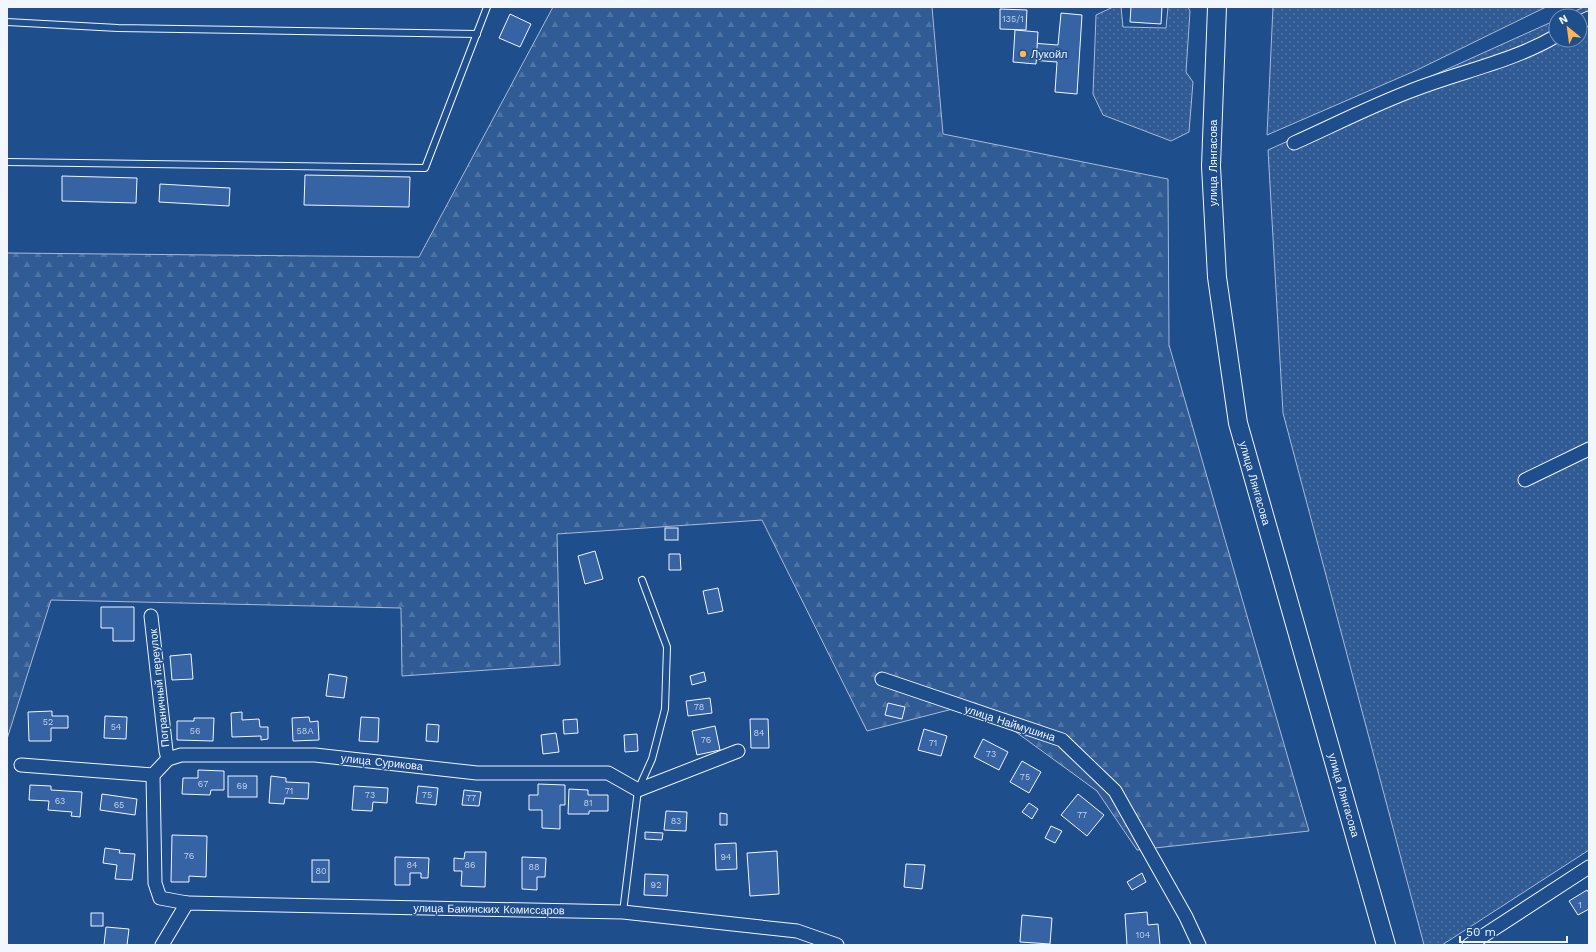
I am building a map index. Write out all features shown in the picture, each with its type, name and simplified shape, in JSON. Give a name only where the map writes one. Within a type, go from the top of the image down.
[{"type":"main road","name":"улица Лянгасова","points":[[1217,7],[1211,166],[1217,277],[1238,423],[1386,945]]},
{"type":"street","points":[[1294,143],[1408,91],[1478,69],[1541,45],[1548,41]]},
{"type":"street","points":[[1525,480],[1589,449]]},
{"type":"street","name":"Пограничный переулок","points":[[151,616],[168,760]]},
{"type":"street","name":"улица Наймушина","points":[[882,680],[1062,740],[1115,791],[1186,917],[1199,945]]},
{"type":"street","points":[[638,790],[738,751]]},
{"type":"street","name":"улица Сурикова","points":[[168,760],[181,755],[315,755],[477,773],[608,773],[638,790]]},
{"type":"street","points":[[162,945],[187,903],[160,898],[155,883],[153,775],[168,760]]},
{"type":"street","points":[[21,765],[153,775]]},
{"type":"street","points":[[1470,945],[1589,867]]},
{"type":"street","name":"улица Бакинских Комиссаров","points":[[187,903],[623,912],[797,931],[838,945]]},
{"type":"lane","points":[[7,162],[426,168],[487,7]]},
{"type":"lane","points":[[7,22],[118,28],[477,34]]},
{"type":"lane","points":[[623,912],[638,790],[652,760],[665,709],[667,647],[642,580]]},
{"type":"green space","points":[[553,7],[932,7],[943,134],[1168,179],[1169,345],[1309,831],[1137,850],[1097,791],[976,703],[867,731],[762,520],[557,534],[560,665],[402,676],[401,608],[51,600],[7,739],[7,253],[419,257]]},
{"type":"green space","points":[[1113,7],[1121,7],[1123,27],[1166,28],[1168,7],[1188,7],[1190,11],[1186,72],[1193,82],[1189,132],[1171,141],[1103,115],[1093,94],[1096,15]]},
{"type":"green space","points":[[1273,7],[1546,7],[1417,70],[1267,135]]},
{"type":"green space","points":[[1589,7],[1589,850],[1442,945],[1424,945],[1283,413],[1268,150],[1548,24],[1548,48],[1588,48],[1588,8],[1582,8]]},
{"type":"building","points":[[1131,7],[1162,7],[1161,24],[1130,22]]},
{"type":"building","points":[[1000,9],[1027,10],[1026,30],[1000,29]]},
{"type":"building","points":[[1061,13],[1082,15],[1077,94],[1055,92],[1057,62],[1030,60],[1031,43],[1058,45]]},
{"type":"building","points":[[510,14],[531,24],[520,47],[499,38]]},
{"type":"building","points":[[1015,30],[1038,32],[1036,64],[1013,62]]},
{"type":"building","points":[[305,175],[410,177],[409,207],[304,205]]},
{"type":"building","points":[[62,176],[137,178],[136,203],[62,201]]},
{"type":"building","points":[[160,184],[230,188],[229,206],[159,202]]},
{"type":"building","points":[[665,528],[678,528],[678,540],[665,540]]},
{"type":"building","points":[[595,551],[603,579],[585,584],[578,556]]},
{"type":"building","points":[[669,554],[680,554],[681,570],[669,570]]},
{"type":"building","points":[[718,588],[723,611],[708,614],[703,591]]},
{"type":"building","points":[[101,607],[134,607],[134,641],[113,641],[113,628],[101,628]]},
{"type":"building","points":[[191,654],[193,679],[172,680],[170,656]]},
{"type":"building","points":[[704,672],[706,681],[692,685],[690,676]]},
{"type":"building","points":[[329,674],[347,677],[344,698],[326,696]]},
{"type":"building","points":[[710,698],[712,713],[688,716],[686,701]]},
{"type":"building","points":[[888,703],[905,707],[902,719],[885,715]]},
{"type":"building","points":[[52,711],[52,716],[68,716],[68,728],[51,728],[51,741],[29,741],[28,712]]},
{"type":"building","points":[[242,712],[242,720],[259,719],[260,727],[268,727],[268,739],[261,740],[261,736],[232,737],[231,713]]},
{"type":"building","points":[[105,716],[127,717],[126,739],[104,738]]},
{"type":"building","points":[[309,717],[310,722],[318,721],[319,740],[293,741],[292,718]]},
{"type":"building","points":[[361,717],[379,718],[378,742],[359,741]]},
{"type":"building","points":[[194,718],[214,718],[213,741],[177,740],[177,721],[194,721]]},
{"type":"building","points":[[577,719],[578,733],[564,734],[563,720]]},
{"type":"building","points":[[750,719],[768,719],[769,748],[751,748]]},
{"type":"building","points":[[427,724],[439,725],[438,742],[426,741]]},
{"type":"building","points":[[715,726],[720,750],[697,755],[692,731]]},
{"type":"building","points":[[924,729],[947,736],[941,756],[918,750]]},
{"type":"building","points":[[556,733],[559,752],[543,754],[541,735]]},
{"type":"building","points":[[637,734],[638,751],[625,752],[624,735]]},
{"type":"building","points":[[983,739],[1008,752],[999,770],[974,757]]},
{"type":"building","points":[[1022,761],[1041,772],[1029,793],[1010,782]]},
{"type":"building","points":[[198,770],[224,771],[224,790],[211,790],[210,795],[182,794],[183,778],[198,778]]},
{"type":"building","points":[[228,776],[257,776],[257,797],[228,797]]},
{"type":"building","points":[[271,776],[286,778],[286,782],[309,783],[308,799],[285,798],[284,804],[269,803]]},
{"type":"building","points":[[538,784],[565,785],[565,805],[560,805],[560,829],[542,828],[542,810],[529,810],[529,795],[538,795]]},
{"type":"building","points":[[30,785],[51,786],[51,790],[82,792],[80,817],[71,816],[72,812],[48,810],[49,801],[29,800]]},
{"type":"building","points":[[354,786],[388,788],[387,803],[373,802],[372,811],[352,810]]},
{"type":"building","points":[[418,786],[438,788],[436,805],[416,803]]},
{"type":"building","points":[[569,789],[588,790],[588,795],[608,795],[608,811],[589,811],[589,814],[568,814]]},
{"type":"building","points":[[464,790],[481,792],[479,806],[462,805]]},
{"type":"building","points":[[102,794],[137,799],[135,815],[100,810]]},
{"type":"building","points":[[1078,794],[1104,815],[1087,836],[1061,815]]},
{"type":"building","points":[[1029,803],[1038,809],[1032,819],[1022,812]]},
{"type":"building","points":[[666,811],[687,812],[686,831],[664,830]]},
{"type":"building","points":[[720,813],[727,814],[727,825],[720,825]]},
{"type":"building","points":[[1051,826],[1062,831],[1055,843],[1045,838]]},
{"type":"building","points":[[645,832],[663,833],[662,840],[645,839]]},
{"type":"building","points":[[172,835],[207,836],[206,877],[189,876],[189,882],[171,882]]},
{"type":"building","points":[[736,843],[737,869],[716,870],[715,844]]},
{"type":"building","points":[[105,848],[120,850],[119,853],[135,854],[132,880],[115,879],[117,865],[103,863]]},
{"type":"building","points":[[777,851],[779,894],[750,896],[747,853]]},
{"type":"building","points":[[465,852],[486,852],[485,887],[461,886],[462,871],[454,871],[454,858],[464,859]]},
{"type":"building","points":[[395,857],[429,858],[428,878],[421,878],[421,873],[410,873],[410,885],[395,885]]},
{"type":"building","points":[[522,857],[546,858],[545,877],[537,877],[537,890],[522,889]]},
{"type":"building","points":[[312,860],[329,860],[329,882],[312,882]]},
{"type":"building","points":[[906,864],[925,865],[922,889],[904,887]]},
{"type":"building","points":[[1142,873],[1146,882],[1132,890],[1127,882]]},
{"type":"building","points":[[645,874],[668,875],[667,896],[644,895]]},
{"type":"building","points":[[1587,890],[1589,893],[1589,909],[1578,915],[1569,901]]},
{"type":"building","points":[[1147,912],[1148,925],[1158,924],[1160,945],[1127,945],[1125,914]]},
{"type":"building","points":[[91,913],[103,913],[103,926],[91,926]]},
{"type":"building","points":[[1022,915],[1052,918],[1050,944],[1020,942]]},
{"type":"building","points":[[106,927],[129,929],[127,945],[104,945]]},
{"type":"place","name":"Лукойл","points":[[1023,54]]}]
